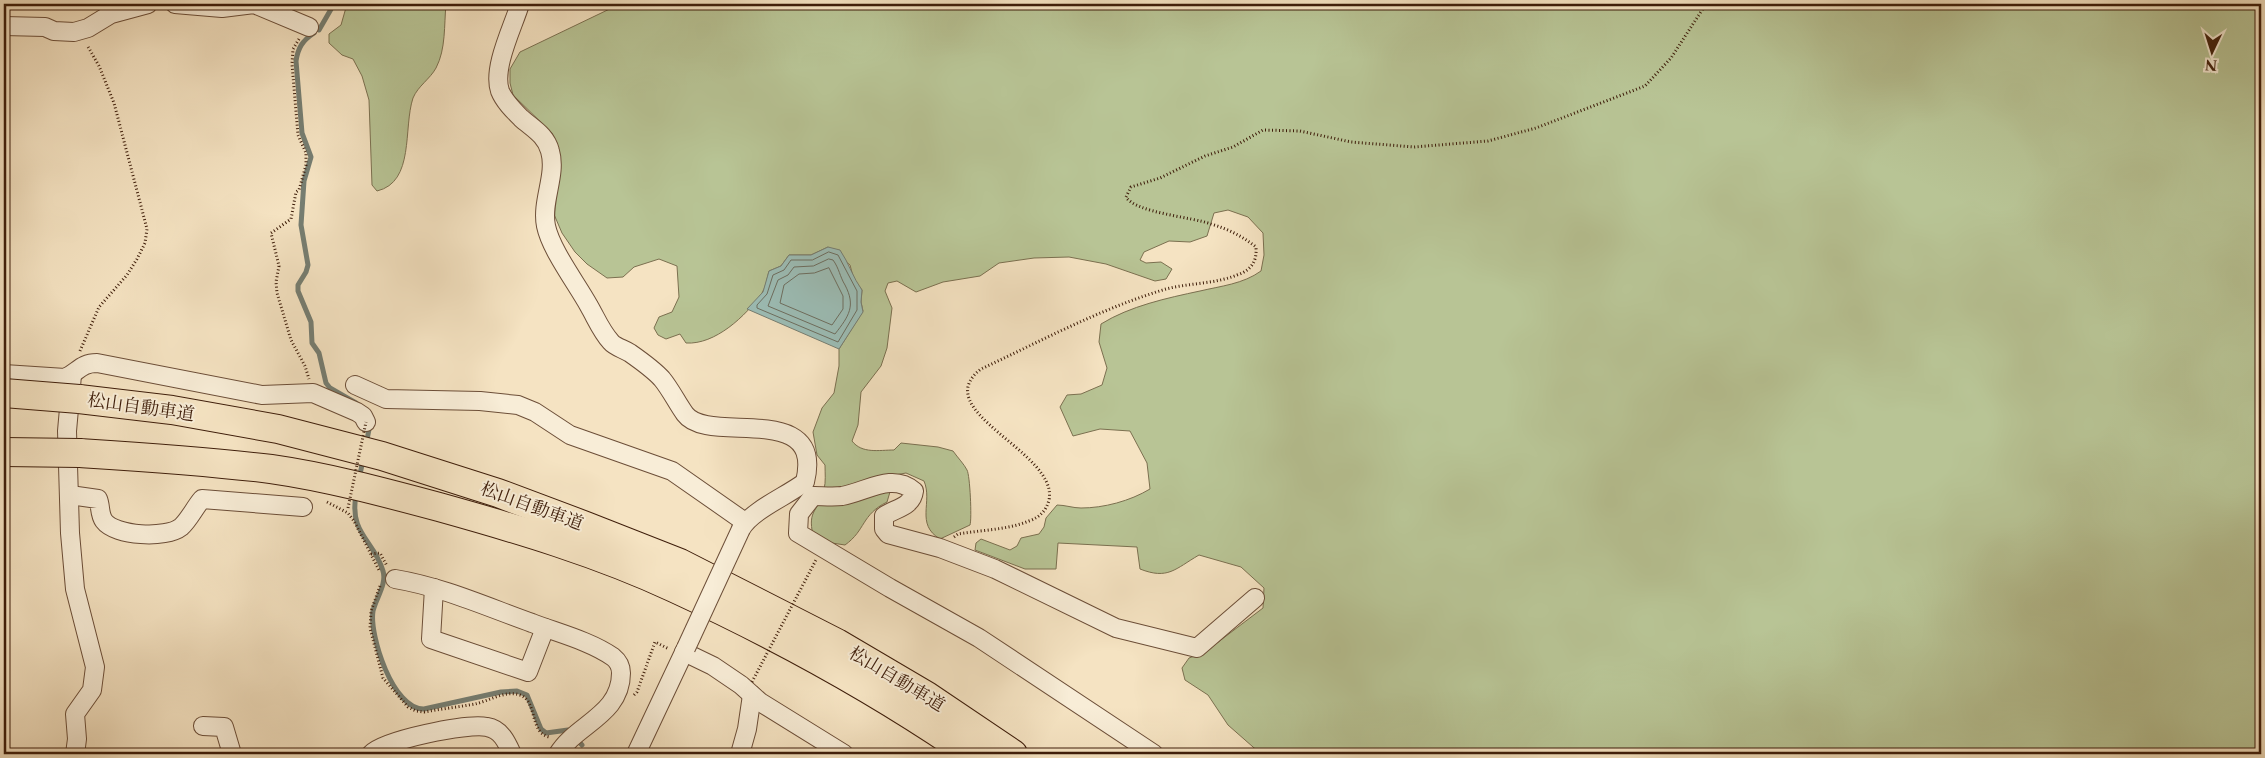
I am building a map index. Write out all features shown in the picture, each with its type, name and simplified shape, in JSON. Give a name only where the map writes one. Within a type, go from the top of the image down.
[{"type":"highway","name":"松山自動車道","points":[[4,393],[77,380],[172,410],[278,429],[382,456],[498,493],[680,563],[837,643],[927,696],[1013,754]]},
{"type":"highway","name":"松山自動車道","points":[[4,452],[80,453],[168,458],[272,469],[375,490],[490,521],[576,549],[673,588],[823,663],[918,718],[970,754]]},
{"type":"street","points":[[4,26],[46,27],[65,32],[81,31],[111,14],[148,4]]},
{"type":"street","points":[[175,4],[222,8],[254,4],[309,27]]},
{"type":"street","points":[[520,4],[500,62],[499,90],[506,102],[544,138],[550,150],[552,161],[546,226],[603,332],[612,343],[630,353],[662,379],[686,415],[696,424],[759,428],[780,432],[792,438],[801,447],[806,457],[809,489],[799,514],[798,532],[890,588],[979,638],[1154,754]]},
{"type":"street","points":[[75,754],[77,739],[75,714],[92,690],[95,667],[75,589],[70,533],[67,431],[77,380],[87,363],[97,363],[262,396],[313,393],[363,416],[366,422]]},
{"type":"street","points":[[4,374],[77,380]]},
{"type":"street","points":[[355,385],[386,399],[488,401],[518,406],[535,412],[570,435],[672,470],[743,526]]},
{"type":"street","points":[[636,754],[743,526],[809,489],[842,496],[890,483],[907,485],[914,491],[913,498],[909,503],[884,516],[884,529],[888,534],[940,548],[995,570],[1116,628],[1197,648],[1255,598]]},
{"type":"street","points":[[70,496],[98,499],[101,505],[100,514],[113,529],[124,532],[158,534],[181,527],[202,499],[303,507]]},
{"type":"street","points":[[395,579],[434,588],[586,643],[612,657],[620,665],[621,674],[607,709],[558,754]]},
{"type":"street","points":[[434,588],[431,639],[528,672],[545,628]]},
{"type":"street","points":[[684,652],[752,688],[760,702],[844,754]]},
{"type":"street","points":[[740,754],[745,738],[752,688]]},
{"type":"street","points":[[203,726],[224,727],[232,754]]},
{"type":"street","points":[[383,751],[466,726],[489,727],[504,736],[512,754]]},
{"type":"path","points":[[940,548],[958,534],[1030,521],[1042,514],[1049,497],[1048,486],[1042,471],[1016,445],[983,421],[973,408],[968,396],[968,386],[973,376],[1059,333],[1121,306],[1167,289],[1237,275],[1252,267],[1257,258],[1256,247],[1237,233],[1209,223],[1152,211],[1135,205],[1126,197],[1131,187],[1160,178],[1205,156],[1233,147],[1263,130],[1300,131],[1351,142],[1414,148],[1488,141],[1536,128],[1645,86],[1671,58],[1706,4]]},
{"type":"path","points":[[309,27],[293,49],[293,80],[298,135],[306,153],[306,165],[299,190],[296,192],[290,219],[271,232],[279,266],[276,282],[277,294],[291,340],[305,366],[313,393]]},
{"type":"path","points":[[77,380],[80,351],[99,307],[128,275],[145,243],[147,229],[114,104],[100,66],[81,31]]},
{"type":"path","points":[[324,500],[348,513],[366,422]]},
{"type":"path","points":[[372,554],[377,554]]},
{"type":"path","points":[[752,688],[817,558]]},
{"type":"path","points":[[613,698],[626,704],[637,692],[655,642],[684,652]]},
{"type":"green space","points":[[347,4],[446,4],[442,53],[431,76],[413,98],[406,152],[402,166],[397,177],[389,186],[377,191],[372,185],[369,100],[362,76],[353,59],[342,55],[329,43],[329,34],[341,25]]},
{"type":"green space","points":[[620,4],[2261,4],[2261,754],[1261,754],[1228,725],[1208,695],[1185,680],[1182,668],[1189,658],[1205,652],[1263,608],[1264,588],[1241,567],[1199,555],[1171,571],[1165,573],[1150,572],[1140,569],[1137,547],[1058,543],[1056,569],[1025,569],[975,550],[976,543],[981,539],[1010,550],[1017,546],[1021,538],[1039,534],[1044,527],[1046,518],[1057,505],[1081,508],[1099,507],[1117,503],[1150,489],[1147,463],[1130,431],[1100,429],[1073,436],[1060,407],[1067,395],[1081,394],[1102,385],[1107,368],[1099,342],[1101,324],[1124,312],[1149,303],[1247,279],[1261,271],[1264,255],[1263,233],[1248,217],[1228,210],[1214,213],[1207,236],[1190,242],[1169,241],[1144,252],[1140,260],[1146,263],[1161,262],[1172,269],[1166,279],[1155,281],[1106,264],[1069,257],[1034,258],[999,263],[980,276],[943,282],[916,292],[897,281],[888,283],[885,291],[892,308],[887,348],[881,366],[861,392],[858,425],[852,441],[866,450],[894,450],[901,443],[938,447],[953,451],[967,470],[970,488],[971,521],[970,525],[940,539],[928,527],[926,520],[927,497],[924,481],[906,473],[895,475],[887,502],[872,512],[852,539],[845,545],[832,543],[813,535],[811,520],[825,486],[825,465],[817,455],[813,432],[822,408],[834,393],[839,366],[839,349],[863,311],[861,302],[862,290],[854,280],[850,265],[828,247],[811,255],[789,255],[781,266],[769,271],[762,293],[739,319],[719,334],[708,339],[686,343],[680,334],[666,339],[658,335],[654,328],[659,317],[672,312],[679,297],[677,266],[659,259],[634,267],[623,277],[607,278],[587,264],[575,252],[562,233],[553,212],[559,180],[558,154],[552,133],[513,95],[510,83],[510,69],[520,52]]},
{"type":"water","points":[[828,247],[840,250],[862,290],[861,302],[863,312],[839,349],[747,309],[763,292],[769,271],[781,266],[789,255],[811,255]]},
{"type":"waterway","points":[[319,30],[334,4]]},
{"type":"waterway","points":[[314,33],[301,45],[296,61],[302,133],[311,157],[304,181],[301,225],[308,265],[298,285],[298,291],[311,322],[312,343],[319,353],[326,383],[330,388],[356,403]]},
{"type":"waterway","points":[[366,445],[370,424]]},
{"type":"waterway","points":[[359,479],[363,460]]},
{"type":"waterway","points":[[356,495],[355,508],[359,528],[379,560],[384,576],[373,611],[375,637],[385,669],[402,697],[413,706],[424,709],[501,692],[517,691],[527,695],[541,729],[546,733],[568,730],[582,745]]}]
